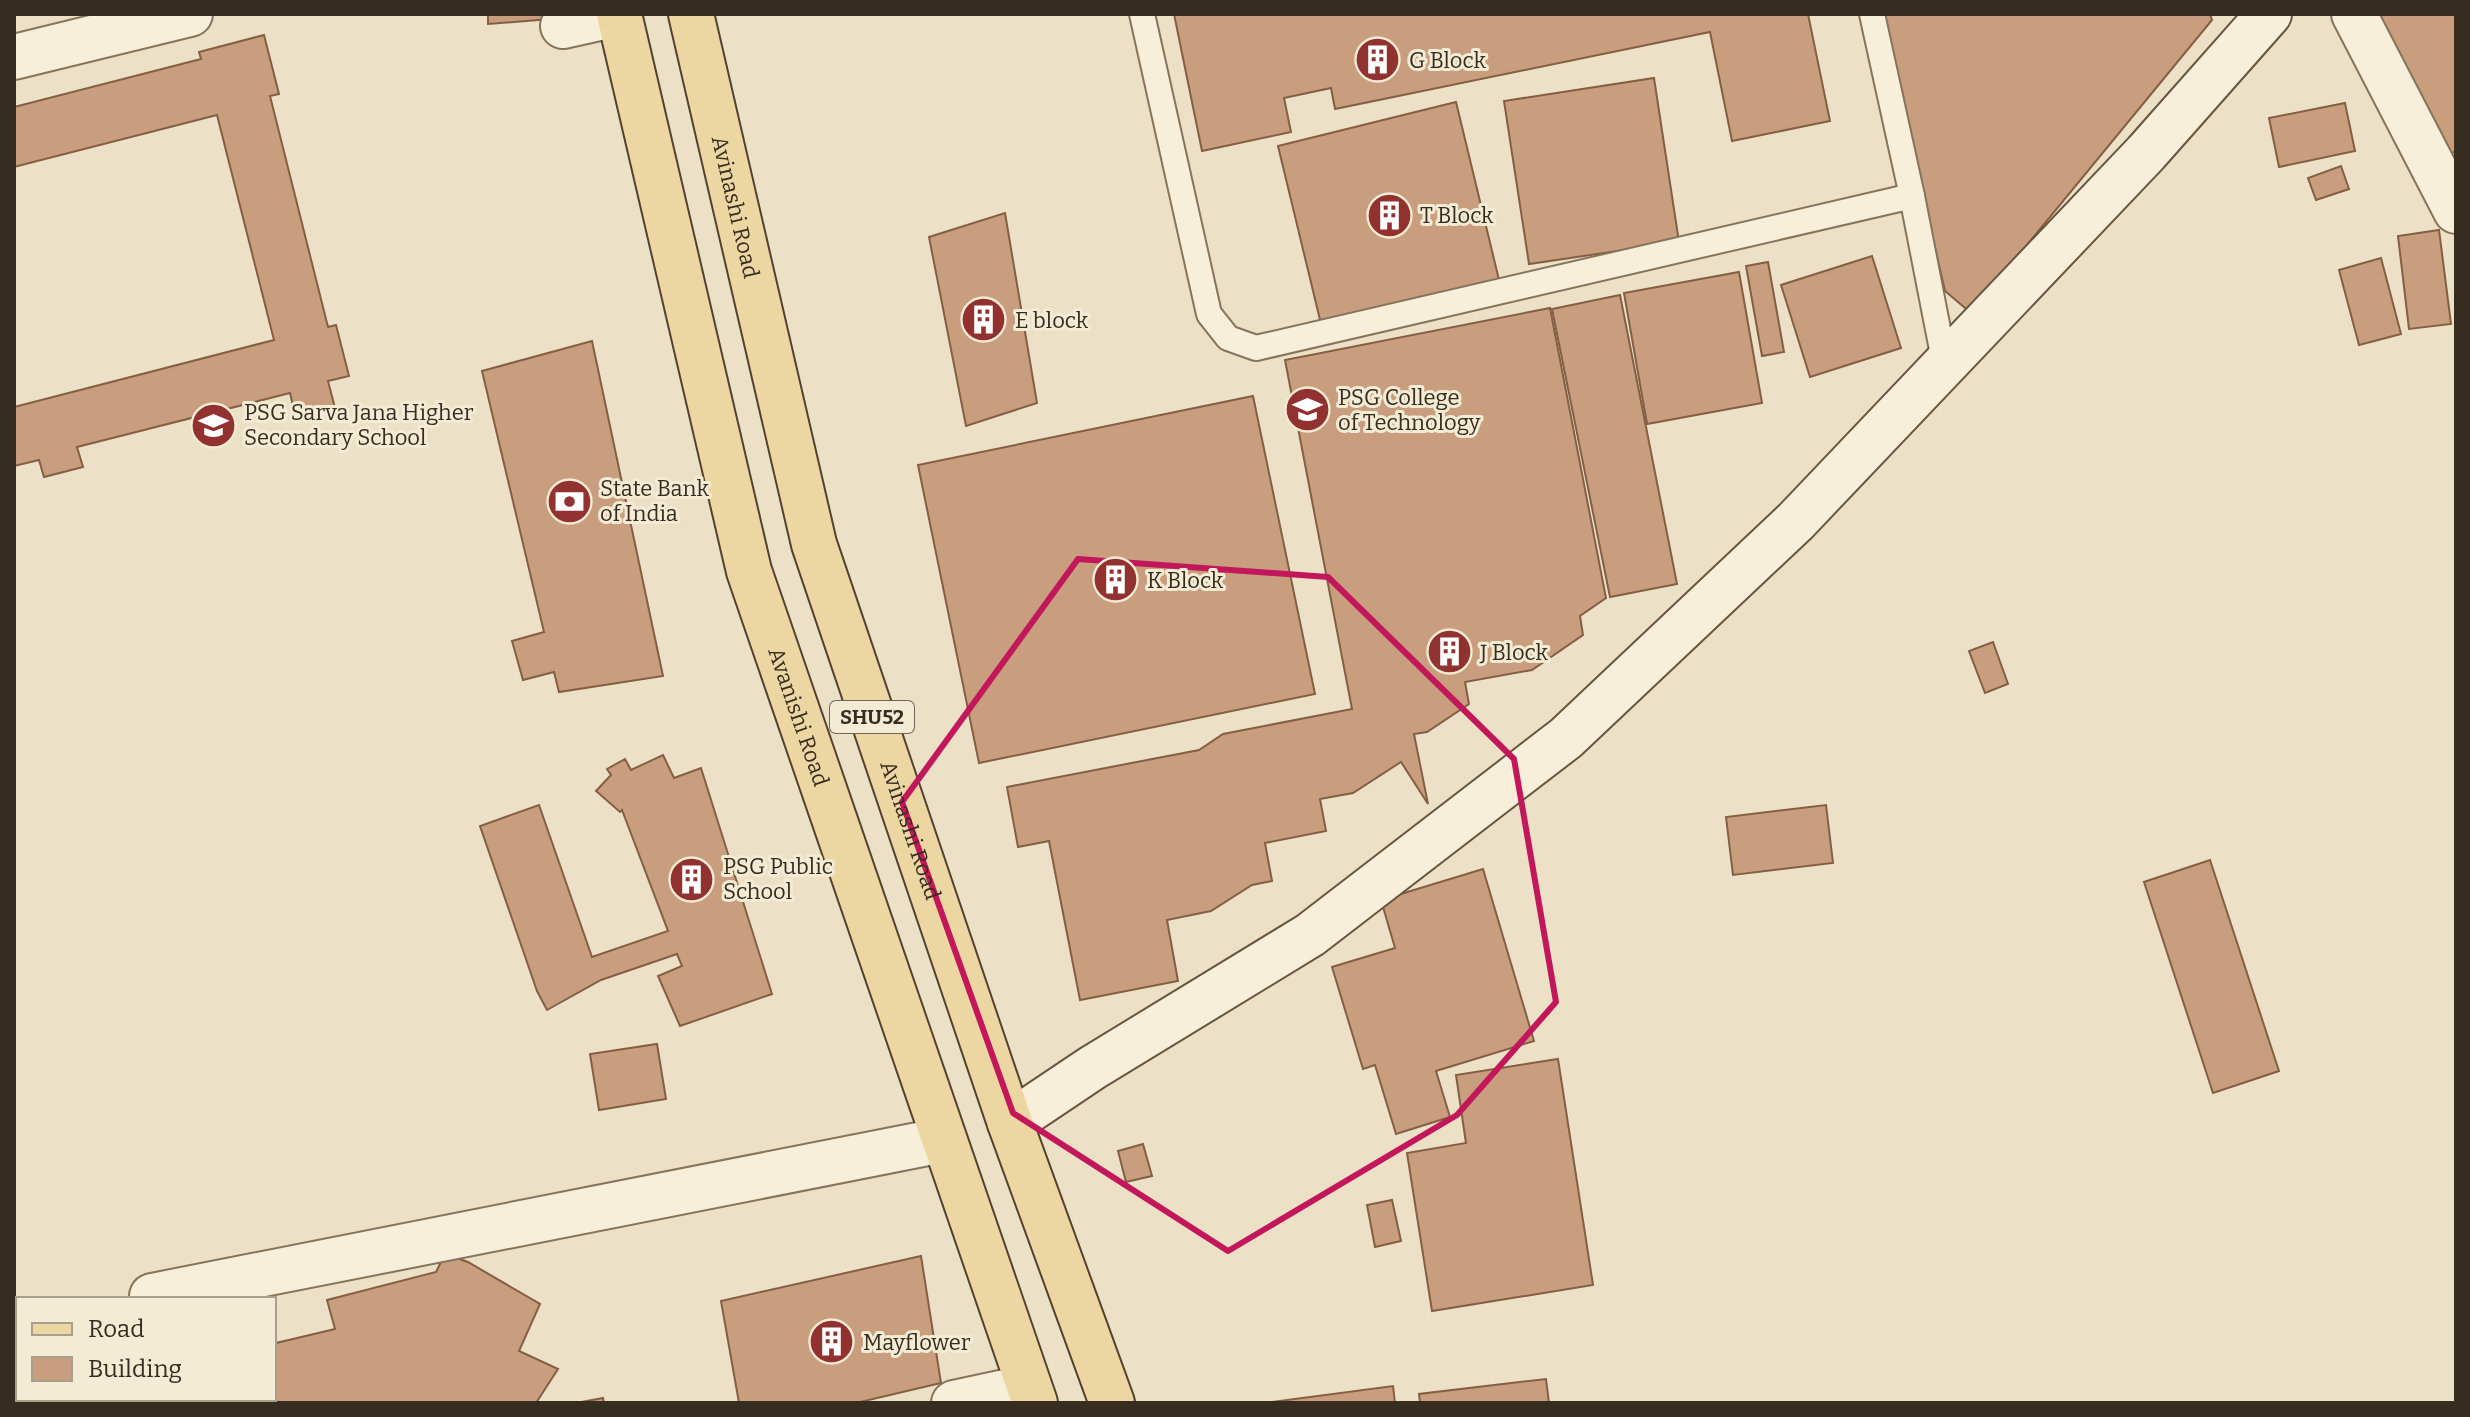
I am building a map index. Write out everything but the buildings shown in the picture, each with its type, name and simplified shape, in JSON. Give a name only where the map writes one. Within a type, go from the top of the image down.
[{"type":"main road","name":"Avanishi Road","points":[[618,14],[749,571],[1032,1395]]},
{"type":"main road","name":"Avinashi Road","points":[[691,14],[814,544],[1010,1123],[1112,1403]]},
{"type":"street","points":[[14,57],[190,14]]},
{"type":"street","points":[[563,26],[618,14]]},
{"type":"street","points":[[1010,1123],[1092,1068],[1310,935],[1566,738],[1796,521],[2146,153],[2269,14]]},
{"type":"street","points":[[2354,14],[2456,211]]},
{"type":"street","points":[[152,1297],[943,1140]]},
{"type":"street","points":[[954,1403],[1032,1395]]},
{"type":"lane","points":[[1142,14],[1209,314],[1228,338],[1256,348],[1912,196]]},
{"type":"lane","points":[[1872,14],[1945,365]]},
{"type":"highlighted area","points":[[1078,559],[1328,577],[1514,759],[1556,1002],[1457,1115],[1228,1251],[1013,1113],[902,802]]},
{"type":"place","name":"G Block","points":[[1378,60]]},
{"type":"place","name":"T Block","points":[[1389,215]]},
{"type":"place","name":"E block","points":[[984,320]]},
{"type":"place","name":"PSG College of Technology","points":[[1307,410]]},
{"type":"place","name":"PSG Sarva Jana Higher Secondary School","points":[[213,425]]},
{"type":"place","name":"State Bank of India","points":[[569,501]]},
{"type":"place","name":"K Block","points":[[1116,580]]},
{"type":"place","name":"J Block","points":[[1449,652]]},
{"type":"place","name":"PSG Public School","points":[[692,879]]},
{"type":"place","name":"Mayflower","points":[[832,1342]]}]
